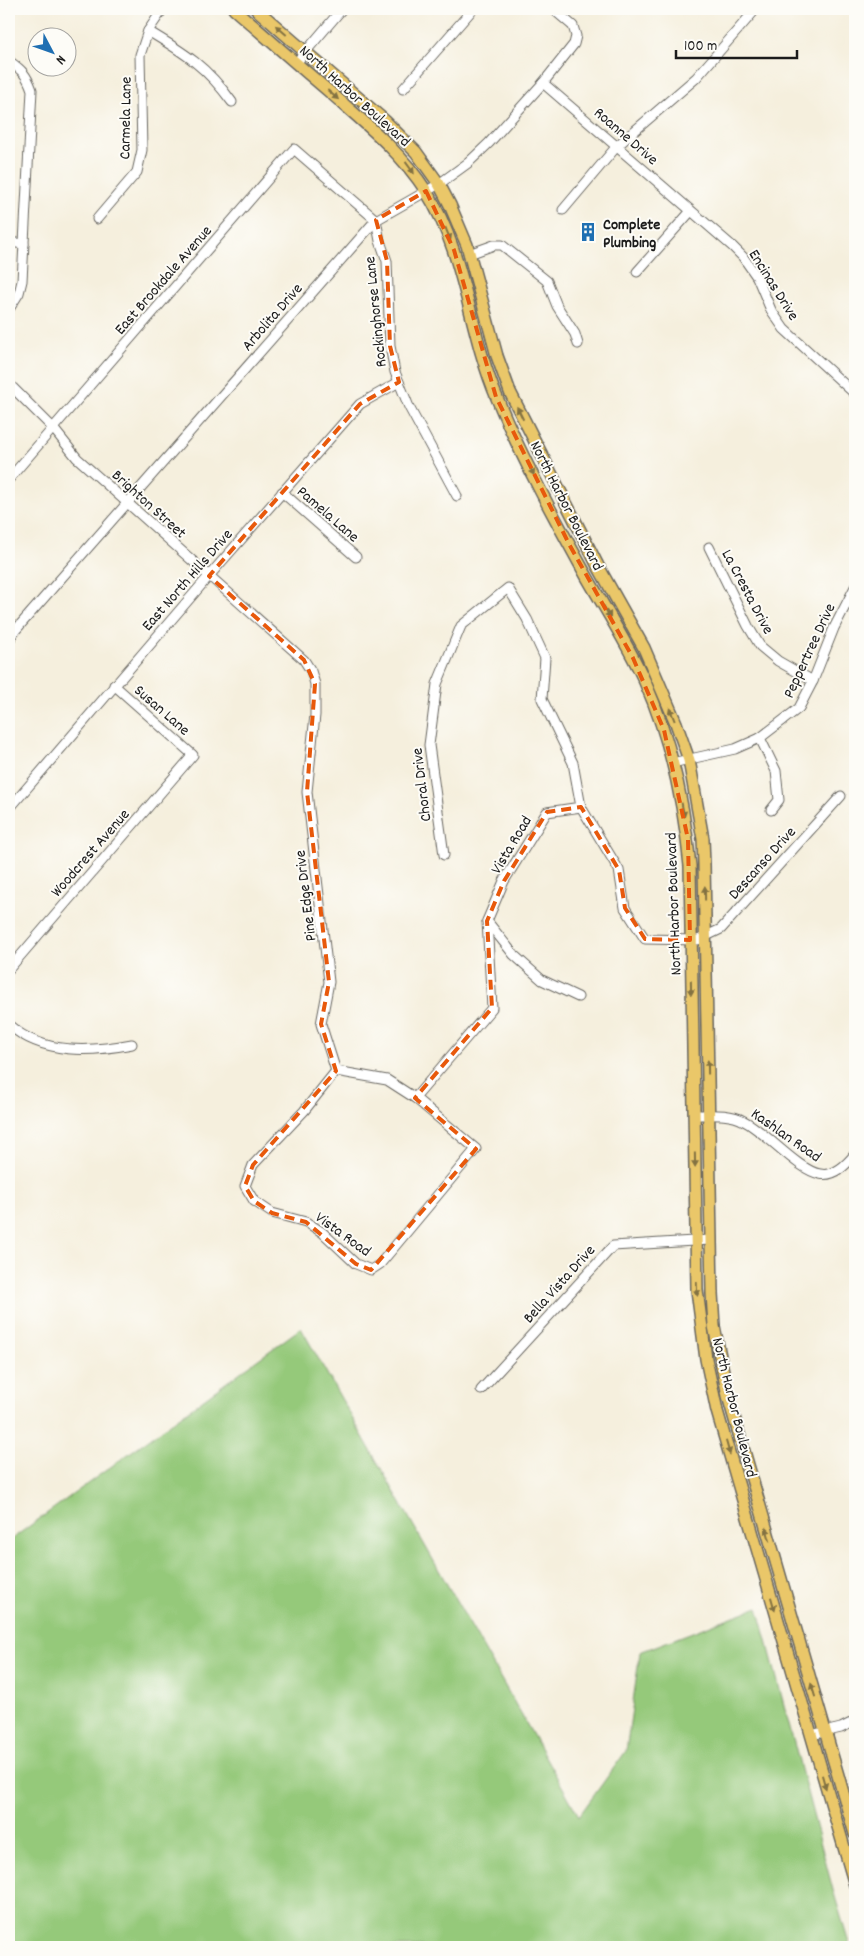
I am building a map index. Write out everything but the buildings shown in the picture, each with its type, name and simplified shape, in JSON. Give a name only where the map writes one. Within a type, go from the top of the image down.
[{"type":"main road","name":"North Harbor Boulevard","points":[[234,9],[377,133],[406,162],[426,190],[444,225],[454,250],[483,362],[496,397],[569,544],[633,658],[646,684],[664,730],[684,813],[689,848],[691,900],[698,939],[709,1115],[710,1240],[714,1326],[723,1376],[783,1590],[855,1834]]},
{"type":"main road","name":"North Harbor Boulevard","points":[[256,9],[386,120],[416,152],[439,184],[457,218],[469,254],[497,356],[510,392],[594,557],[644,648],[659,680],[689,760],[702,839],[694,1115],[697,1290],[700,1323],[711,1384],[855,1885]]},
{"type":"street","name":"Carmela Lane","points":[[98,219],[137,172],[142,150],[140,56],[148,31],[163,9]]},
{"type":"street","points":[[296,63],[342,9]]},
{"type":"street","points":[[403,89],[473,9]]},
{"type":"street","name":"Arbolita Drive","points":[[9,641],[13,632],[126,502],[376,220],[439,184],[468,163],[490,143],[544,83],[574,44],[576,36],[573,26],[553,9]]},
{"type":"street","points":[[563,210],[618,146],[696,78],[756,9]]},
{"type":"street","points":[[148,31],[194,60],[217,81],[232,102]]},
{"type":"street","points":[[9,61],[28,78],[32,90],[22,281],[19,293],[9,309]]},
{"type":"street","name":"Roanne Drive","points":[[544,83],[691,211]]},
{"type":"street","name":"East Brookdale Avenue","points":[[9,479],[294,149],[376,220]]},
{"type":"street","points":[[637,272],[691,211]]},
{"type":"street","name":"Encinas Drive","points":[[691,211],[743,257],[757,277],[771,310],[784,329],[855,394]]},
{"type":"street","name":"Rockinghorse Lane","points":[[376,220],[387,261],[390,346],[399,382],[410,407],[457,496]]},
{"type":"street","points":[[9,242],[24,244]]},
{"type":"street","points":[[469,254],[494,245],[502,245],[537,272],[547,281],[557,306],[575,334],[578,344]]},
{"type":"street","name":"East North Hills Drive","points":[[9,809],[114,685],[360,404],[399,382]]},
{"type":"street","name":"Brighton Street","points":[[9,384],[53,428],[77,458],[304,660],[311,671],[315,684],[316,715]]},
{"type":"street","name":"Pamela Lane","points":[[282,492],[356,556]]},
{"type":"street","name":"La Cresta Drive","points":[[709,547],[748,626],[760,646],[778,661],[813,681]]},
{"type":"street","name":"Peppertree Drive","points":[[672,762],[736,749],[760,738],[799,708],[813,681],[834,628],[855,587]]},
{"type":"street","name":"Choral Drive","points":[[444,855],[429,745],[436,684],[461,626],[508,588],[527,619],[545,658],[542,700],[573,763],[581,807]]},
{"type":"street","name":"Susan Lane","points":[[114,685],[193,754]]},
{"type":"street","name":"Pine Edge Drive","points":[[316,715],[307,792],[329,982],[321,1024],[336,1071]]},
{"type":"street","points":[[760,738],[776,771],[779,800],[771,810]]},
{"type":"street","name":"Woodcrest Avenue","points":[[9,969],[193,754]]},
{"type":"street","name":"Descanso Drive","points":[[698,939],[721,929],[841,796]]},
{"type":"street","points":[[581,807],[619,870],[625,908],[645,939],[698,939]]},
{"type":"street","name":"Vista Road","points":[[415,1098],[492,1008],[487,921],[504,881],[547,812],[581,807]]},
{"type":"street","points":[[487,921],[514,955],[542,980],[578,997]]},
{"type":"street","points":[[9,1025],[20,1035],[28,1038],[52,1046],[76,1050],[132,1044]]},
{"type":"street","name":"Vista Road","points":[[336,1071],[387,1080],[415,1098],[476,1149],[380,1264],[371,1270],[356,1264],[322,1232],[306,1222],[272,1213],[254,1201],[245,1186],[253,1165],[304,1111],[336,1071]]},
{"type":"street","name":"Kashlan Road","points":[[694,1115],[733,1117],[745,1121],[803,1166],[821,1175],[839,1170],[855,1154]]},
{"type":"street","name":"Bella Vista Drive","points":[[481,1390],[612,1246],[710,1240]]},
{"type":"street","points":[[811,1735],[841,1728],[855,1721]]},
{"type":"highlighted area","points":[[426,191],[454,250],[496,397],[569,544],[633,658],[664,730],[688,839],[690,940],[645,939],[625,908],[619,870],[581,807],[547,812],[504,881],[487,921],[492,1008],[415,1098],[476,1149],[371,1270],[356,1264],[306,1222],[272,1213],[254,1201],[245,1186],[253,1165],[336,1071],[321,1024],[329,982],[307,792],[315,684],[304,660],[209,576],[360,404],[399,382],[390,346],[387,261],[376,220]]},
{"type":"green space","points":[[301,1328],[579,1816],[626,1751],[640,1652],[758,1607],[833,1890],[850,1947],[9,1947],[9,1541]]},
{"type":"place","name":"Complete Plumbing","points":[[588,232]]}]
